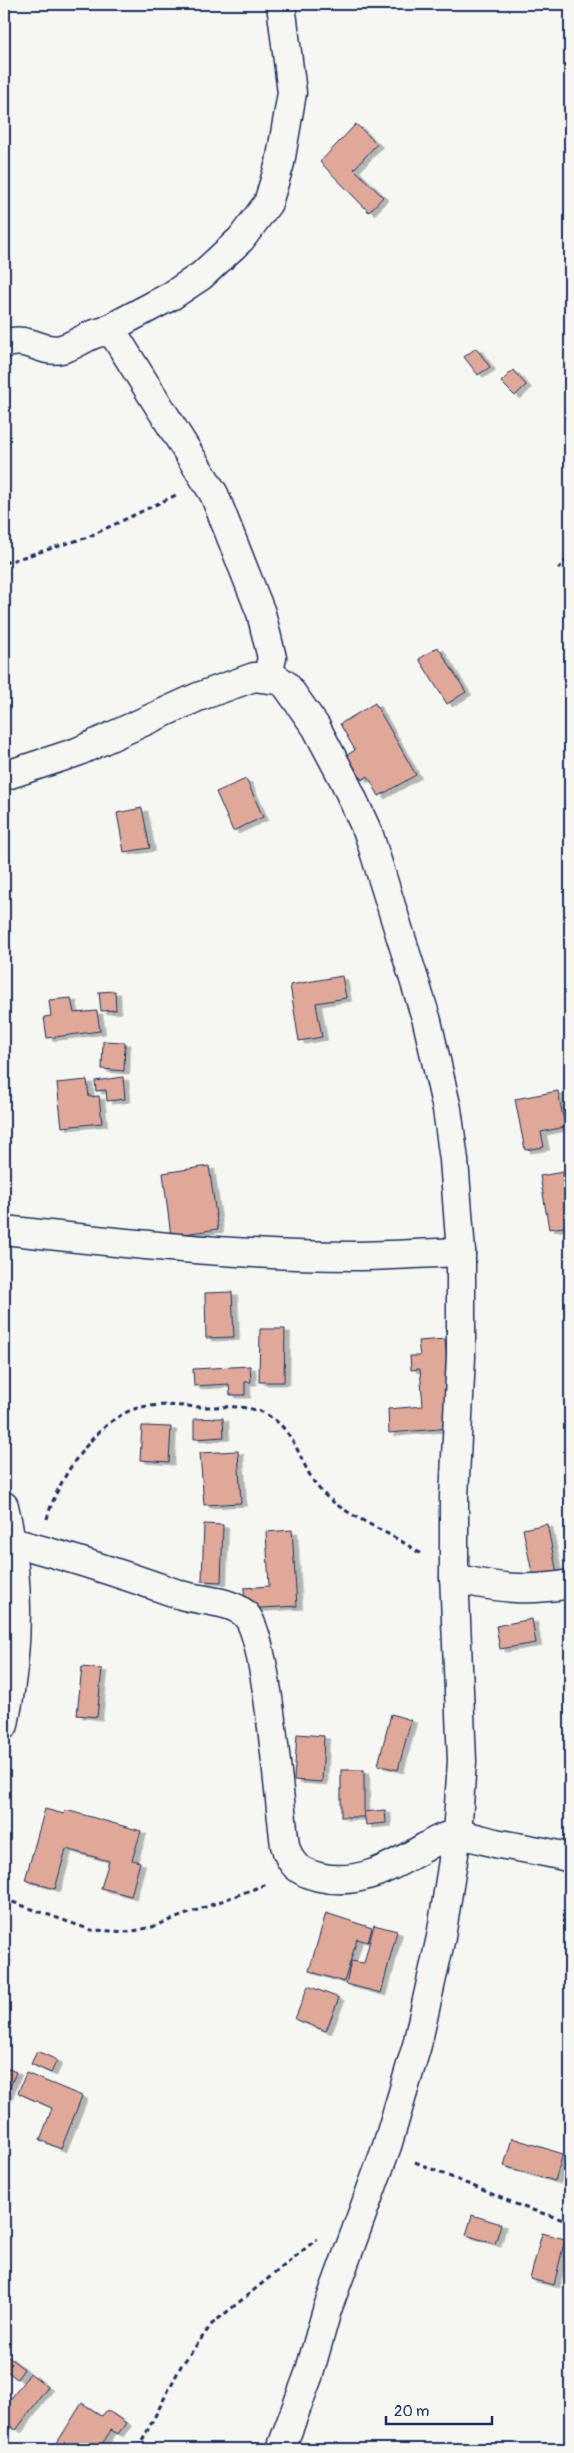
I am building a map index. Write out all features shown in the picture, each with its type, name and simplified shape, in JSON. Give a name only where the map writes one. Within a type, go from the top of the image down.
[{"type":"street","points":[[4,344],[25,340],[53,350],[70,346],[96,332],[105,331],[171,296],[201,276],[241,239],[268,204],[280,163],[292,93],[281,4]]},
{"type":"street","points":[[105,331],[112,333],[117,338],[214,494],[262,614],[272,658],[267,677]]},
{"type":"street","points":[[4,776],[76,752],[254,676],[279,680],[286,685],[316,727],[344,780],[369,835],[427,1021],[447,1109],[454,1160],[461,1252],[461,1356],[454,1497],[454,1576],[462,1761],[457,1835],[440,1937],[421,2025],[387,2146],[327,2310],[294,2418],[281,2449]]},
{"type":"street","points":[[4,1230],[116,1242],[315,1255],[356,1256],[461,1252]]},
{"type":"street","points":[[4,1506],[16,1603],[15,1652],[4,1724]]},
{"type":"street","points":[[7,1541],[44,1550],[140,1579],[183,1595],[232,1607],[246,1615],[254,1631],[269,1700],[285,1846],[289,1858],[297,1868],[329,1879],[346,1881],[358,1879],[391,1867],[432,1843],[457,1835],[542,1850],[570,1858]]},
{"type":"street","points":[[454,1576],[498,1588],[541,1590],[570,1584]]},
{"type":"path","points":[[4,562],[88,537],[206,481]]},
{"type":"path","points":[[558,569],[570,556]]},
{"type":"path","points":[[44,1550],[52,1499],[73,1464],[108,1425],[124,1414],[140,1408],[160,1405],[235,1406],[255,1409],[273,1418],[290,1434],[310,1476],[323,1493],[341,1506],[403,1540],[438,1568],[454,1576]]},
{"type":"path","points":[[4,1899],[91,1930],[129,1932],[152,1927],[237,1896],[272,1882],[297,1868]]},
{"type":"path","points":[[387,2146],[413,2161],[459,2182],[523,2207],[570,2222]]},
{"type":"path","points":[[138,2449],[181,2366],[212,2324],[311,2243],[363,2211]]},
{"type":"building","points":[[356,124],[377,144],[354,169],[383,197],[369,212],[320,162]]},
{"type":"building","points":[[476,348],[490,367],[478,375],[464,357]]},
{"type":"building","points":[[513,370],[526,385],[515,396],[501,382]]},
{"type":"building","points":[[438,647],[466,692],[447,704],[419,659]]},
{"type":"building","points":[[375,703],[416,775],[379,796],[368,776],[362,780],[347,755],[355,750],[340,724]]},
{"type":"building","points":[[246,779],[263,817],[233,831],[216,792]]},
{"type":"building","points":[[142,808],[150,848],[124,852],[117,813]]},
{"type":"building","points":[[342,976],[346,998],[316,1003],[322,1037],[299,1041],[290,985]]},
{"type":"building","points":[[115,991],[116,1010],[101,1011],[99,992]]},
{"type":"building","points":[[71,998],[74,1013],[97,1011],[100,1031],[47,1038],[44,1017],[51,1016],[49,1000]]},
{"type":"building","points":[[103,1041],[125,1042],[124,1071],[102,1069]]},
{"type":"building","points":[[123,1077],[125,1099],[107,1101],[106,1090],[96,1091],[95,1081]]},
{"type":"building","points":[[87,1080],[89,1097],[99,1096],[102,1123],[62,1127],[57,1083]]},
{"type":"building","points":[[558,1091],[565,1127],[541,1132],[544,1147],[525,1150],[515,1099]]},
{"type":"building","points":[[566,1148],[570,1148],[570,1160],[568,1160]]},
{"type":"building","points":[[209,1166],[218,1229],[171,1236],[163,1173]]},
{"type":"building","points":[[563,1172],[570,1226],[549,1229],[540,1176]]},
{"type":"building","points":[[232,1292],[234,1337],[206,1338],[205,1293]]},
{"type":"building","points":[[260,1329],[285,1329],[284,1382],[259,1382]]},
{"type":"building","points":[[445,1339],[452,1428],[389,1433],[388,1409],[423,1406],[420,1369],[411,1370],[410,1356],[420,1356],[418,1341]]},
{"type":"building","points":[[250,1366],[251,1382],[245,1382],[245,1395],[230,1395],[229,1384],[194,1386],[193,1369]]},
{"type":"building","points":[[223,1418],[224,1437],[194,1439],[194,1419]]},
{"type":"building","points":[[142,1426],[171,1427],[169,1462],[140,1460]]},
{"type":"building","points":[[238,1451],[241,1503],[204,1505],[200,1453]]},
{"type":"building","points":[[204,1524],[223,1525],[221,1582],[202,1581]]},
{"type":"building","points":[[547,1524],[558,1578],[534,1582],[523,1529]]},
{"type":"building","points":[[292,1530],[297,1606],[245,1609],[244,1588],[269,1586],[266,1532]]},
{"type":"building","points":[[532,1619],[536,1643],[500,1649],[496,1626]]},
{"type":"building","points":[[82,1667],[102,1669],[97,1717],[77,1715]]},
{"type":"building","points":[[391,1714],[411,1720],[398,1770],[378,1765]]},
{"type":"building","points":[[297,1734],[324,1736],[322,1782],[294,1780]]},
{"type":"building","points":[[341,1770],[364,1770],[364,1817],[341,1817]]},
{"type":"building","points":[[45,1809],[64,1814],[66,1810],[141,1831],[132,1860],[140,1862],[131,1896],[101,1888],[109,1861],[66,1849],[55,1889],[25,1880]]},
{"type":"building","points":[[385,1810],[386,1823],[366,1825],[364,1812]]},
{"type":"building","points":[[326,1913],[372,1928],[368,1942],[357,1939],[344,1982],[309,1971]]},
{"type":"building","points":[[374,1925],[397,1931],[381,1993],[346,1984],[351,1961],[364,1963]]},
{"type":"building","points":[[308,1986],[339,1998],[326,2031],[295,2019]]},
{"type":"building","points":[[37,2051],[57,2060],[51,2073],[31,2064]]},
{"type":"building","points":[[4,2067],[16,2072],[4,2102]]},
{"type":"building","points":[[26,2073],[82,2096],[61,2149],[40,2140],[52,2108],[18,2093]]},
{"type":"building","points":[[512,2138],[563,2154],[555,2181],[504,2166]]},
{"type":"building","points":[[472,2215],[501,2224],[495,2244],[466,2235]]},
{"type":"building","points":[[542,2233],[565,2239],[554,2285],[530,2279]]},
{"type":"building","points":[[7,2356],[24,2369],[17,2379],[4,2369],[4,2360]]},
{"type":"building","points":[[30,2373],[48,2387],[16,2430],[4,2421],[4,2408]]},
{"type":"building","points":[[82,2403],[102,2416],[107,2410],[126,2423],[118,2434],[111,2430],[99,2449],[53,2449]]}]
